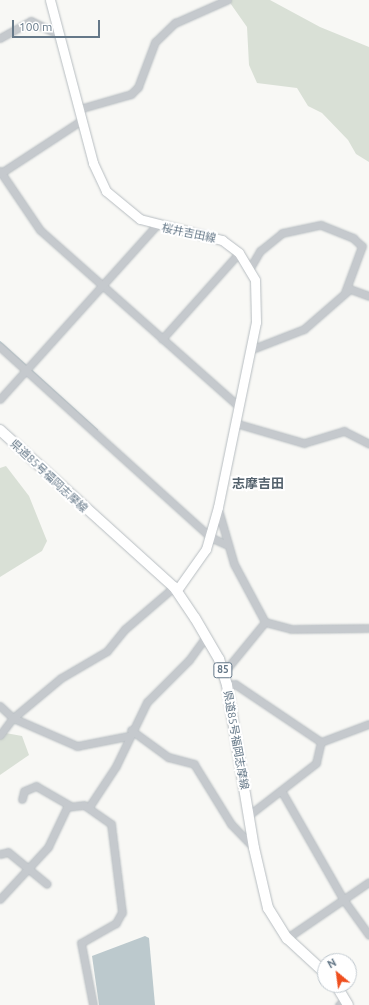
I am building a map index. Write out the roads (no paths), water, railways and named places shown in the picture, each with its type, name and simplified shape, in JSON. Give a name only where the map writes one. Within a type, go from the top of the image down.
[{"type":"main road","name":"桜井吉田線","points":[[50,0],[93,163],[106,191],[127,211],[156,226],[203,234],[222,240],[239,253],[250,268],[258,306],[218,507],[210,536],[201,560],[176,588]]},
{"type":"main road","name":"県道85号福岡志摩線","points":[[0,430],[176,588],[206,637],[222,668],[227,685],[254,848],[268,908],[287,938],[317,966]]},
{"type":"main road","points":[[340,993],[344,1003]]},
{"type":"street","points":[[79,109],[131,94],[138,87],[155,42],[175,22],[227,0]]},
{"type":"street","points":[[0,38],[31,21],[58,34]]},
{"type":"street","points":[[82,120],[1,172],[40,230],[104,284],[162,339],[238,406]]},
{"type":"street","points":[[250,268],[260,252],[282,233],[321,225],[353,238],[362,246],[345,292]]},
{"type":"street","points":[[0,399],[156,226]]},
{"type":"street","points":[[162,339],[239,253]]},
{"type":"street","points":[[250,350],[304,329],[345,292],[356,289],[369,296]]},
{"type":"street","points":[[0,347],[210,536],[226,544]]},
{"type":"street","points":[[235,423],[304,443],[344,430],[369,444]]},
{"type":"street","name":"桜井吉田線","points":[[218,507],[226,544],[252,602],[266,622]]},
{"type":"street","points":[[0,735],[13,718],[61,678],[107,651],[125,629],[176,588]]},
{"type":"street","points":[[222,668],[229,666],[266,622],[291,629],[369,628]]},
{"type":"street","points":[[89,808],[116,766],[129,733],[156,691],[189,660],[206,637]]},
{"type":"street","points":[[227,685],[235,684],[321,742]]},
{"type":"street","points":[[0,706],[13,718],[77,746],[129,733],[168,757],[194,764],[231,824],[254,848]]},
{"type":"street","points":[[321,742],[369,724]]},
{"type":"street","points":[[249,815],[282,792],[316,763],[321,742]]},
{"type":"street","points":[[22,799],[24,791],[36,786],[70,806],[89,808],[112,827],[122,912],[116,923],[81,943],[92,1005]]},
{"type":"street","points":[[282,792],[343,899],[369,935]]},
{"type":"street","points":[[0,899],[28,866],[48,847],[65,810],[70,806]]},
{"type":"street","points":[[0,854],[8,852],[28,866],[47,884]]},
{"type":"street","points":[[287,938],[369,882]]},
{"type":"waterway","points":[[0,342],[97,430]]},
{"type":"district","name":"志摩吉田","points":[[258,483]]}]
